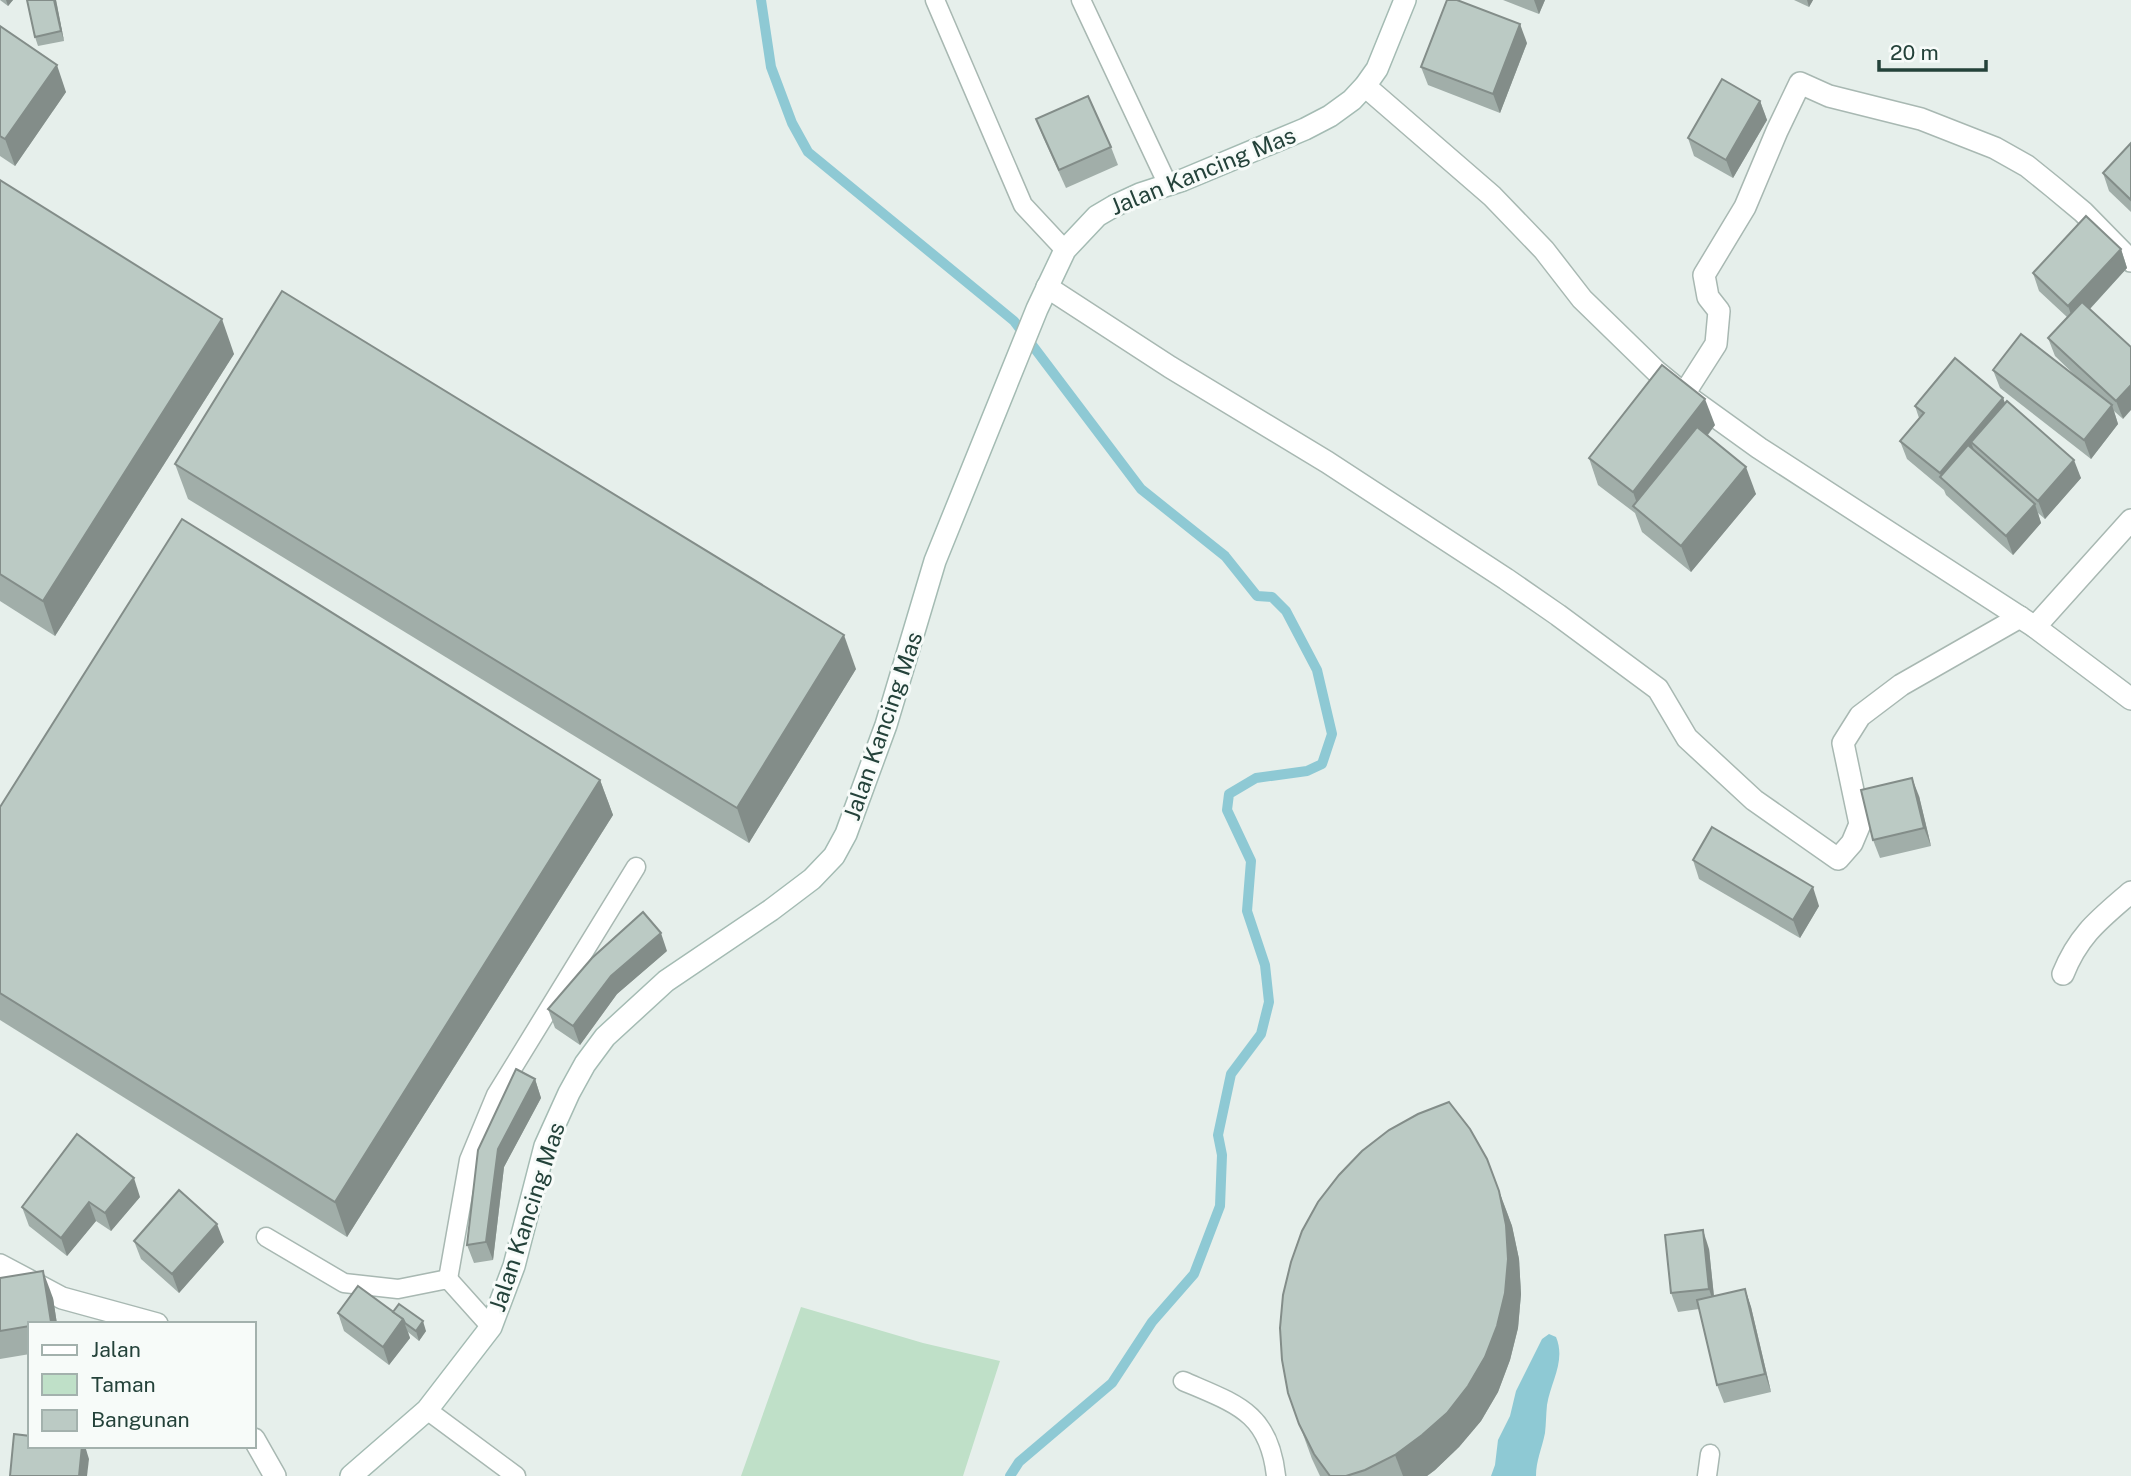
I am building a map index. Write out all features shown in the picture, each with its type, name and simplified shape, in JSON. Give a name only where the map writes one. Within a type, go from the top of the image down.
[{"type":"street","name":"Jalan Kancing Mas","points":[[351,1476],[427,1410],[492,1327],[514,1266],[545,1146],[569,1093],[585,1064],[605,1037],[666,981],[771,910],[812,878],[834,856],[846,834],[886,725],[934,561],[1037,309],[1065,250],[1097,216],[1139,194],[1168,185],[1305,129],[1352,100],[1377,69],[1405,0]]},
{"type":"street","points":[[1684,394],[1716,344],[1719,311],[1708,298],[1704,275],[1745,207],[1800,83],[1829,96],[1921,119],[1994,148],[2026,166],[2053,187],[2083,212],[2131,261]]},
{"type":"street","points":[[1365,86],[1492,197],[1544,250],[1582,299],[1656,372],[1759,448],[2028,622],[2131,699]]},
{"type":"street","points":[[1047,287],[1170,367],[1339,470],[1558,615],[1658,689],[1687,738],[1754,800],[1838,859],[1852,844],[1860,824],[1843,743],[1860,716],[1901,685],[2028,622],[2131,520]]},
{"type":"street","points":[[2063,974],[2073,949],[2092,926],[2131,892]]},
{"type":"street","points":[[0,1265],[62,1298],[151,1322]]},
{"type":"street","points":[[256,1443],[275,1476]]},
{"type":"lane","points":[[936,0],[1023,205],[1065,250]]},
{"type":"lane","points":[[1081,0],[1168,185]]},
{"type":"lane","points":[[448,1279],[469,1160],[496,1095],[636,867]]},
{"type":"lane","points":[[266,1237],[344,1283],[398,1289],[448,1279]]},
{"type":"lane","points":[[448,1279],[492,1327]]},
{"type":"lane","points":[[1183,1381],[1226,1399],[1254,1416],[1273,1453],[1276,1476]]},
{"type":"lane","points":[[427,1410],[516,1476]]},
{"type":"lane","points":[[1707,1476],[1710,1454]]},
{"type":"green space","points":[[801,1307],[923,1343],[1000,1361],[963,1476],[741,1476]]},
{"type":"water","points":[[1549,1334],[1556,1337],[1559,1363],[1547,1405],[1545,1433],[1536,1476],[1491,1476],[1498,1440],[1510,1416],[1516,1391],[1542,1339]]},
{"type":"building","points":[[27,0],[54,0],[61,31],[35,37]]},
{"type":"building","points":[[1447,0],[1457,0],[1520,24],[1493,94],[1421,67]]},
{"type":"building","points":[[0,26],[57,65],[5,139],[0,136]]},
{"type":"building","points":[[1722,79],[1760,101],[1726,160],[1688,138]]},
{"type":"building","points":[[1088,96],[1111,147],[1059,170],[1036,119]]},
{"type":"building","points":[[2131,143],[2131,200],[2103,173]]},
{"type":"building","points":[[0,180],[222,319],[43,601],[0,574]]},
{"type":"building","points":[[2086,216],[2121,249],[2068,306],[2033,273]]},
{"type":"building","points":[[282,291],[844,635],[737,808],[175,464]]},
{"type":"building","points":[[2082,302],[2131,347],[2131,385],[2116,401],[2048,338]]},
{"type":"building","points":[[2021,334],[2112,405],[2084,440],[1993,370]]},
{"type":"building","points":[[1955,358],[2003,398],[1940,473],[1900,441],[1924,413],[1915,406]]},
{"type":"building","points":[[1662,365],[1705,399],[1633,492],[1589,458]]},
{"type":"building","points":[[2007,401],[2074,460],[2038,501],[1971,442]]},
{"type":"building","points":[[1697,427],[1746,467],[1681,546],[1633,506]]},
{"type":"building","points":[[1968,445],[2035,504],[2006,536],[1940,477]]},
{"type":"building","points":[[182,519],[600,780],[335,1202],[0,993],[0,807]]},
{"type":"building","points":[[1912,778],[1924,828],[1873,840],[1861,790]]},
{"type":"building","points":[[1712,827],[1813,887],[1793,920],[1693,860]]},
{"type":"building","points":[[643,912],[661,933],[611,976],[573,1026],[548,1009],[592,958]]},
{"type":"building","points":[[516,1069],[535,1079],[498,1149],[486,1242],[467,1245],[478,1150]]},
{"type":"building","points":[[1449,1102],[1470,1129],[1487,1159],[1499,1191],[1506,1225],[1508,1259],[1505,1293],[1497,1326],[1485,1357],[1468,1386],[1447,1413],[1395,1455],[1365,1470],[1346,1476],[1330,1476],[1314,1454],[1288,1393],[1280,1328],[1283,1295],[1291,1262],[1302,1231],[1318,1202],[1362,1151],[1389,1130],[1418,1114]]},
{"type":"building","points":[[77,1134],[134,1178],[105,1213],[89,1202],[61,1238],[22,1207]]},
{"type":"building","points":[[179,1190],[217,1224],[172,1274],[134,1241]]},
{"type":"building","points":[[1703,1230],[1709,1289],[1671,1293],[1665,1235]]},
{"type":"building","points":[[43,1271],[51,1322],[28,1322],[28,1326],[0,1331],[0,1278]]},
{"type":"building","points":[[358,1286],[403,1319],[383,1347],[338,1313]]},
{"type":"building","points":[[1745,1289],[1765,1374],[1717,1385],[1697,1300]]},
{"type":"building","points":[[399,1304],[423,1321],[416,1331],[393,1312]]},
{"type":"building","points":[[14,1434],[28,1436],[28,1448],[82,1448],[79,1476],[10,1476]]},
{"type":"waterway","points":[[761,0],[771,67],[792,123],[808,152],[1014,321],[1141,489],[1225,556],[1257,596],[1272,597],[1286,611],[1317,670],[1332,734],[1322,764],[1307,771],[1256,778],[1229,794],[1227,810],[1251,861],[1247,911],[1265,965],[1269,1002],[1261,1034],[1231,1074],[1218,1135],[1222,1155],[1220,1206],[1194,1274],[1152,1322],[1112,1383],[1019,1462],[1010,1476]]}]
